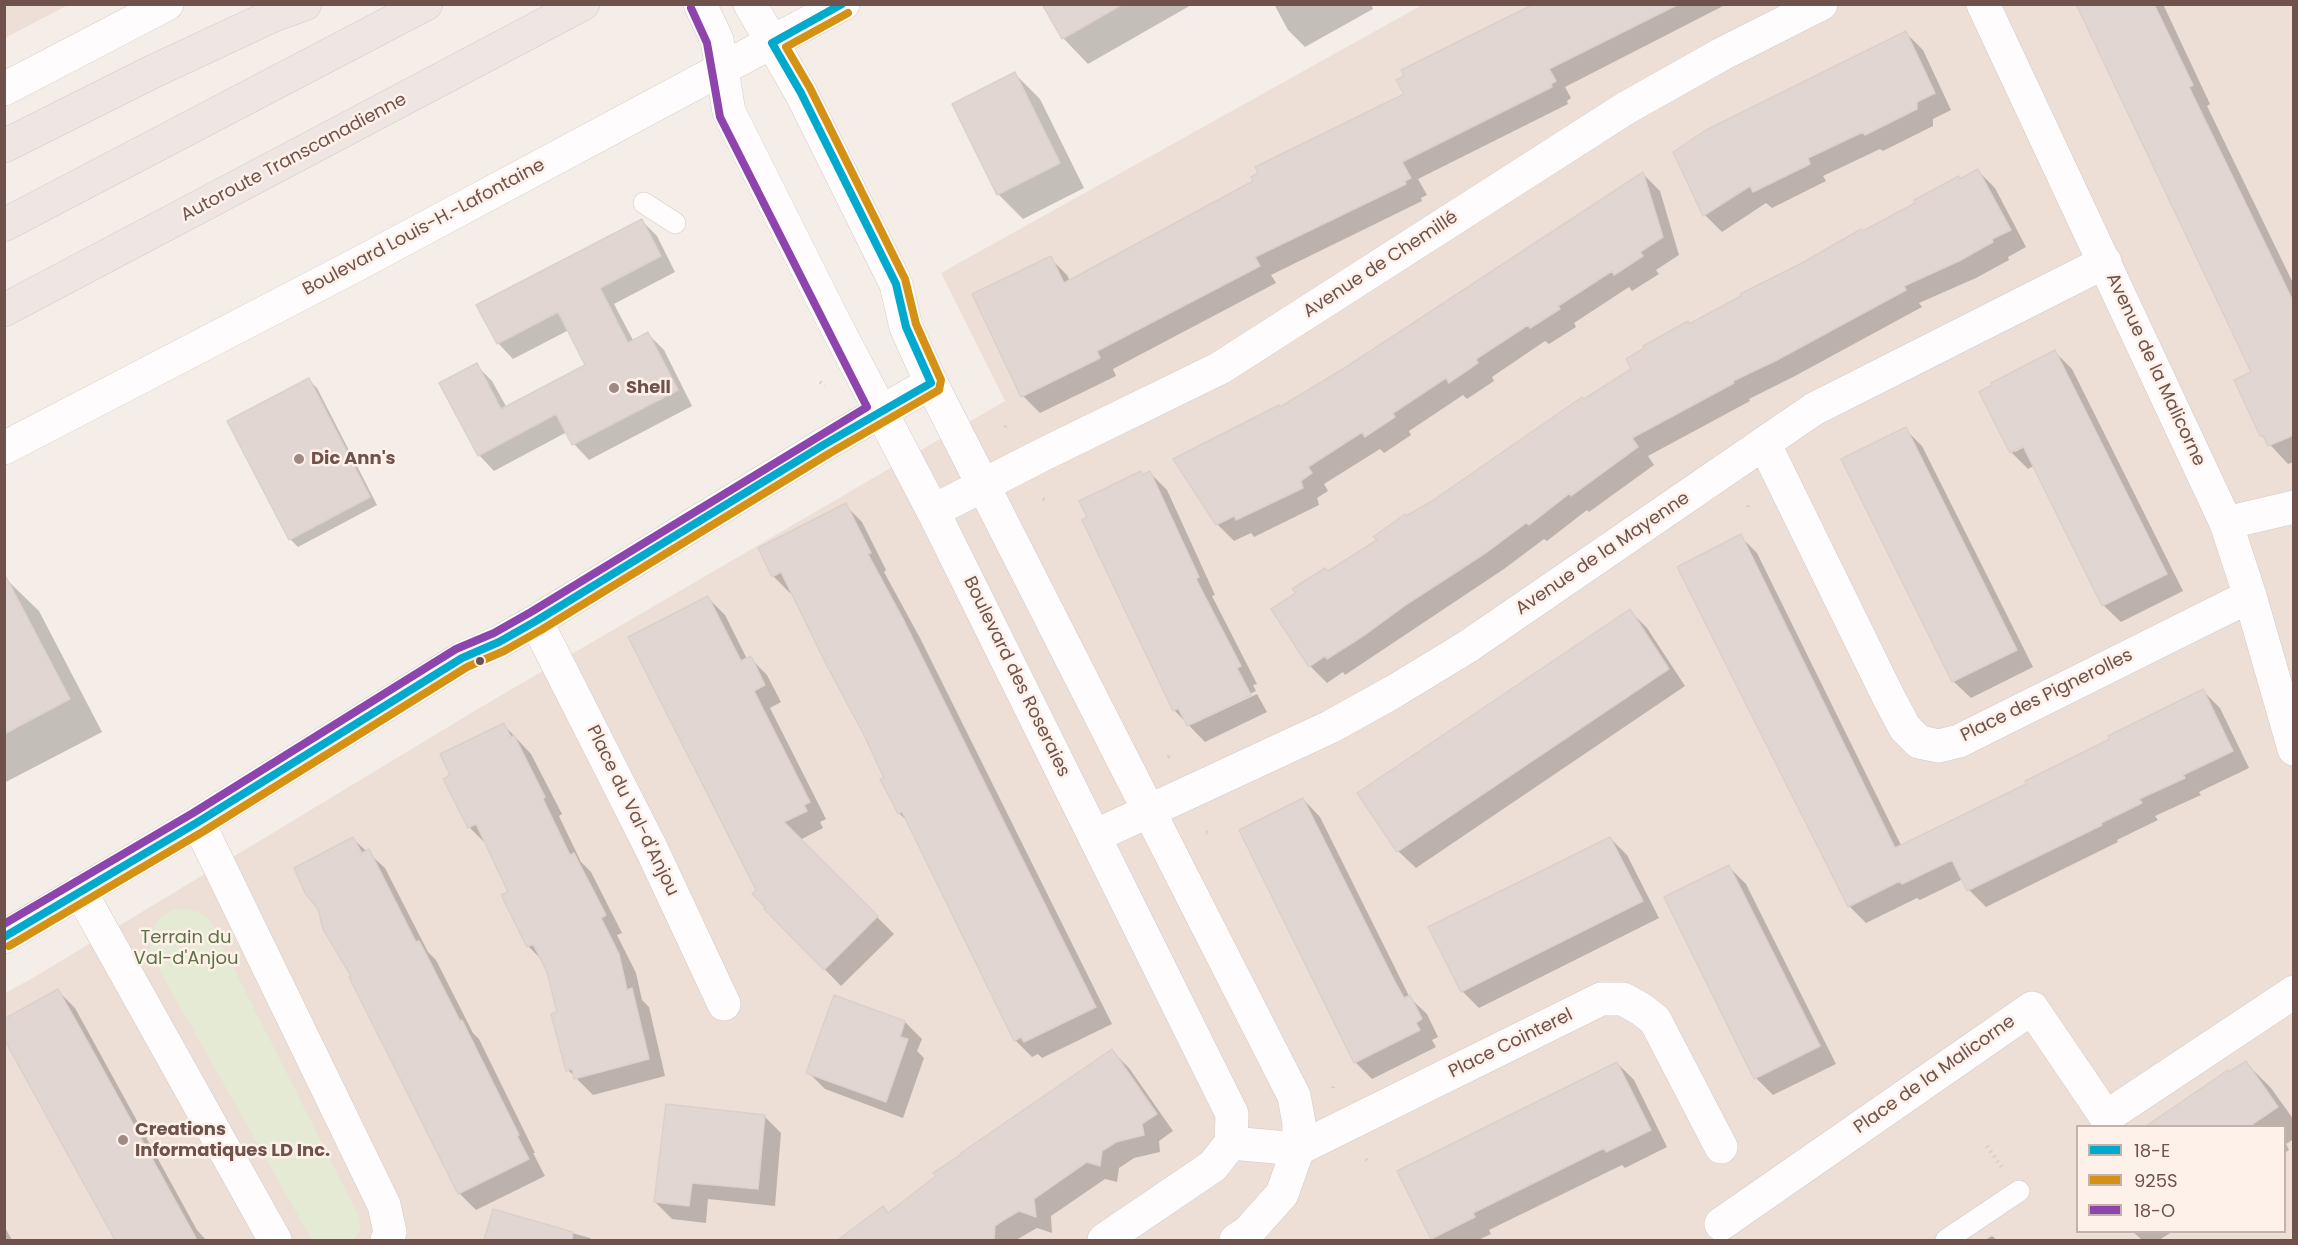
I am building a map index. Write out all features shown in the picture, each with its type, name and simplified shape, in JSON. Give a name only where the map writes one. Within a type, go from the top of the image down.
[{"type":"highway","points":[[4,146],[152,72],[274,15],[305,4]]},
{"type":"highway","points":[[4,225],[426,4]]},
{"type":"highway","name":"Autoroute Transcanadienne","points":[[4,310],[583,4]]},
{"type":"street","points":[[4,89],[167,4]]},
{"type":"street","name":"Boulevard des Roseraies","points":[[700,4],[720,54],[729,112],[834,322],[933,511],[1232,1114],[1231,1143]]},
{"type":"street","name":"Boulevard Louis-H.-Lafontaine","points":[[4,448],[345,270],[720,54],[760,22],[843,4]]},
{"type":"street","name":"Avenue de Chemillé","points":[[933,511],[1220,368],[1626,108],[1722,54],[1821,4]]},
{"type":"street","name":"Avenue de la Malicorne","points":[[1983,4],[2226,523],[2250,596],[2294,749]]},
{"type":"street","points":[[760,22],[801,93],[896,284],[906,327],[982,486],[1294,1096],[1299,1123],[1298,1149],[1282,1194],[1248,1232],[1236,1240]]},
{"type":"street","name":"Avenue de la Mayenne","points":[[1095,836],[1330,727],[1393,692],[1467,647],[1814,409],[2105,262]]},
{"type":"street","points":[[4,937],[198,822],[462,658],[499,642],[536,621],[881,411],[931,383]]},
{"type":"street","name":"Place des Pignerolles","points":[[1764,443],[1889,698],[1905,728],[1919,742],[1938,746],[1959,741],[2250,596]]},
{"type":"street","points":[[2226,523],[2294,507]]},
{"type":"street","name":"Place du Val-d'Anjou","points":[[536,621],[651,848],[724,1004]]},
{"type":"street","points":[[198,822],[384,1205],[390,1233],[387,1240]]},
{"type":"street","points":[[80,891],[275,1240]]},
{"type":"street","name":"Place de la Malicorne","points":[[1721,1224],[2032,1008],[2106,1118],[2294,992]]},
{"type":"street","name":"Place Cointerel","points":[[1298,1149],[1602,999],[1623,999],[1655,1020],[1721,1147]]},
{"type":"street","points":[[1104,1240],[1214,1166],[1231,1143],[1298,1149]]},
{"type":"lane","points":[[644,202],[675,222]]},
{"type":"lane","points":[[1946,1240],[2019,1191]]},
{"type":"path","points":[[820,382],[825,386]]},
{"type":"shaded area","points":[[5,4],[68,4],[68,5],[5,38]]},
{"type":"shaded area","points":[[1422,5],[2293,5],[2293,1240],[5,1240],[5,993],[481,707],[1005,401],[941,273]]},
{"type":"green space","name":"Terrain du Val-d'Anjou","points":[[187,909],[198,912],[209,919],[358,1215],[361,1227],[354,1240],[312,1240],[151,955],[150,942],[153,929],[161,917],[173,910]]},
{"type":"building","points":[[1042,4],[1123,4],[1062,39]]},
{"type":"building","points":[[1534,4],[1679,4],[1549,69],[1556,81],[1551,84],[1552,87],[1402,162],[1411,178],[1405,181],[1406,184],[1255,257],[1260,266],[1097,351],[1100,358],[1021,397],[972,294],[1051,256],[1064,283],[1253,181],[1251,177],[1258,173],[1255,167],[1404,94],[1396,80],[1404,76],[1401,70]]},
{"type":"building","points":[[2076,4],[2154,4],[2193,85],[2189,87],[2294,303],[2294,435],[2268,446],[2263,435],[2260,436],[2234,380],[2251,372]]},
{"type":"building","points":[[1906,31],[1935,93],[1917,102],[1917,109],[1865,135],[1863,132],[1808,158],[1810,164],[1753,192],[1750,186],[1703,216],[1673,152],[1706,130]]},
{"type":"building","points":[[1015,72],[1060,163],[997,195],[952,104]]},
{"type":"building","points":[[1978,169],[2011,230],[1992,239],[1993,242],[1959,261],[1904,286],[1906,290],[1777,360],[1733,381],[1734,383],[1632,438],[1638,447],[1571,496],[1570,493],[1529,525],[1526,523],[1366,634],[1327,659],[1325,656],[1309,667],[1271,609],[1296,593],[1292,589],[1325,568],[1328,571],[1377,540],[1373,537],[1405,514],[1406,516],[1432,501],[1582,397],[1584,399],[1631,369],[1626,359],[1644,348],[1643,346],[1688,321],[1689,324],[1861,229],[1863,231],[1959,176],[1960,179]]},
{"type":"building","points":[[1643,172],[1663,237],[1640,252],[1643,256],[1614,275],[1612,271],[1558,306],[1560,309],[1530,328],[1528,325],[1476,359],[1478,363],[1449,383],[1446,378],[1393,413],[1395,417],[1365,437],[1362,432],[1308,467],[1312,473],[1301,481],[1303,488],[1236,520],[1234,516],[1216,525],[1173,459],[1279,405],[1280,407],[1343,369]]},
{"type":"building","points":[[642,219],[661,256],[600,288],[628,343],[648,332],[678,390],[572,445],[556,414],[478,456],[439,383],[477,363],[501,409],[585,365],[558,312],[497,344],[476,305]]},
{"type":"building","points":[[2055,350],[2167,574],[2102,606],[2023,446],[2010,453],[1979,392],[1992,385],[1991,383]]},
{"type":"building","name":"Dic Ann's","points":[[309,378],[370,497],[289,540],[227,421]]},
{"type":"building","points":[[1906,427],[2017,650],[1952,682],[1841,459]]},
{"type":"building","points":[[1141,471],[1143,475],[1150,471],[1199,577],[1196,579],[1241,666],[1237,668],[1251,695],[1187,726],[1178,708],[1173,711],[1082,520],[1087,517],[1079,501]]},
{"type":"building","points":[[846,503],[871,553],[868,554],[903,619],[1096,1007],[1024,1042],[1021,1037],[1014,1041],[902,812],[898,814],[880,779],[884,778],[863,733],[781,572],[772,577],[758,548]]},
{"type":"building","points":[[1741,534],[1895,848],[2026,784],[2025,781],[2110,739],[2108,736],[2203,689],[2233,751],[2183,775],[2185,778],[2139,799],[2142,803],[2101,823],[2102,825],[1967,891],[1952,860],[1902,884],[1900,881],[1848,907],[1677,567]]},
{"type":"building","points":[[4,573],[70,699],[4,734]]},
{"type":"building","points":[[708,596],[741,661],[751,656],[765,685],[754,691],[810,802],[804,805],[807,811],[784,822],[878,916],[824,970],[752,894],[756,890],[628,637]]},
{"type":"building","points":[[1630,609],[1669,669],[1397,852],[1357,793]]},
{"type":"building","points":[[504,723],[511,737],[514,735],[545,797],[543,799],[570,855],[574,853],[606,915],[601,918],[619,954],[627,990],[632,988],[649,1059],[574,1079],[572,1069],[566,1071],[551,1014],[557,1012],[547,972],[533,944],[527,947],[501,895],[508,892],[476,824],[468,828],[443,779],[450,775],[440,754]]},
{"type":"building","points":[[1303,798],[1394,980],[1404,998],[1410,995],[1422,1019],[1416,1023],[1420,1030],[1354,1063],[1239,830]]},
{"type":"building","points":[[353,837],[362,853],[369,849],[416,942],[419,941],[460,1021],[462,1020],[529,1159],[458,1194],[349,977],[351,976],[323,929],[318,909],[305,893],[294,868]]},
{"type":"building","points":[[1610,837],[1643,901],[1461,992],[1428,927]]},
{"type":"building","points":[[1729,865],[1820,1046],[1754,1079],[1664,897]]},
{"type":"building","points":[[58,989],[197,1240],[115,1240],[4,1039],[4,1019]]},
{"type":"building","points":[[834,995],[905,1021],[900,1037],[908,1039],[886,1102],[806,1073]]},
{"type":"building","points":[[1112,1049],[1157,1114],[1142,1124],[1144,1135],[1116,1142],[1102,1151],[1100,1166],[1087,1162],[1034,1199],[1036,1217],[1019,1211],[995,1226],[994,1240],[838,1240],[883,1206],[888,1213],[936,1176],[933,1173]]},
{"type":"building","points":[[2246,1061],[2278,1107],[2251,1125],[2147,1125],[2228,1070],[2229,1072]]},
{"type":"building","points":[[1617,1062],[1651,1130],[1606,1152],[1604,1148],[1473,1213],[1475,1217],[1431,1239],[1397,1171]]},
{"type":"building","points":[[666,1104],[765,1115],[758,1189],[692,1183],[689,1206],[654,1202]]},
{"type":"building","points":[[493,1209],[573,1232],[572,1240],[484,1240]]},
{"type":"transit line","name":"18-E","points":[[4,937],[198,822],[462,658],[499,642],[536,621],[825,444],[931,383],[906,327],[896,284],[801,93],[772,43],[842,4]]},
{"type":"transit line","name":"18-O","points":[[4,924],[193,813],[456,649],[494,633],[531,612],[867,407],[720,117],[707,43],[691,8]]},
{"type":"transit line","name":"925S","points":[[9,946],[204,831],[467,667],[504,651],[541,630],[830,453],[939,390],[941,380],[916,324],[905,279],[810,88],[786,47],[848,13]]},
{"type":"place","name":"Shell","points":[[614,388]]},
{"type":"place","name":"Dic Ann's","points":[[299,459]]},
{"type":"place","name":"Creations Informatiques LD Inc.","points":[[123,1140]]}]
